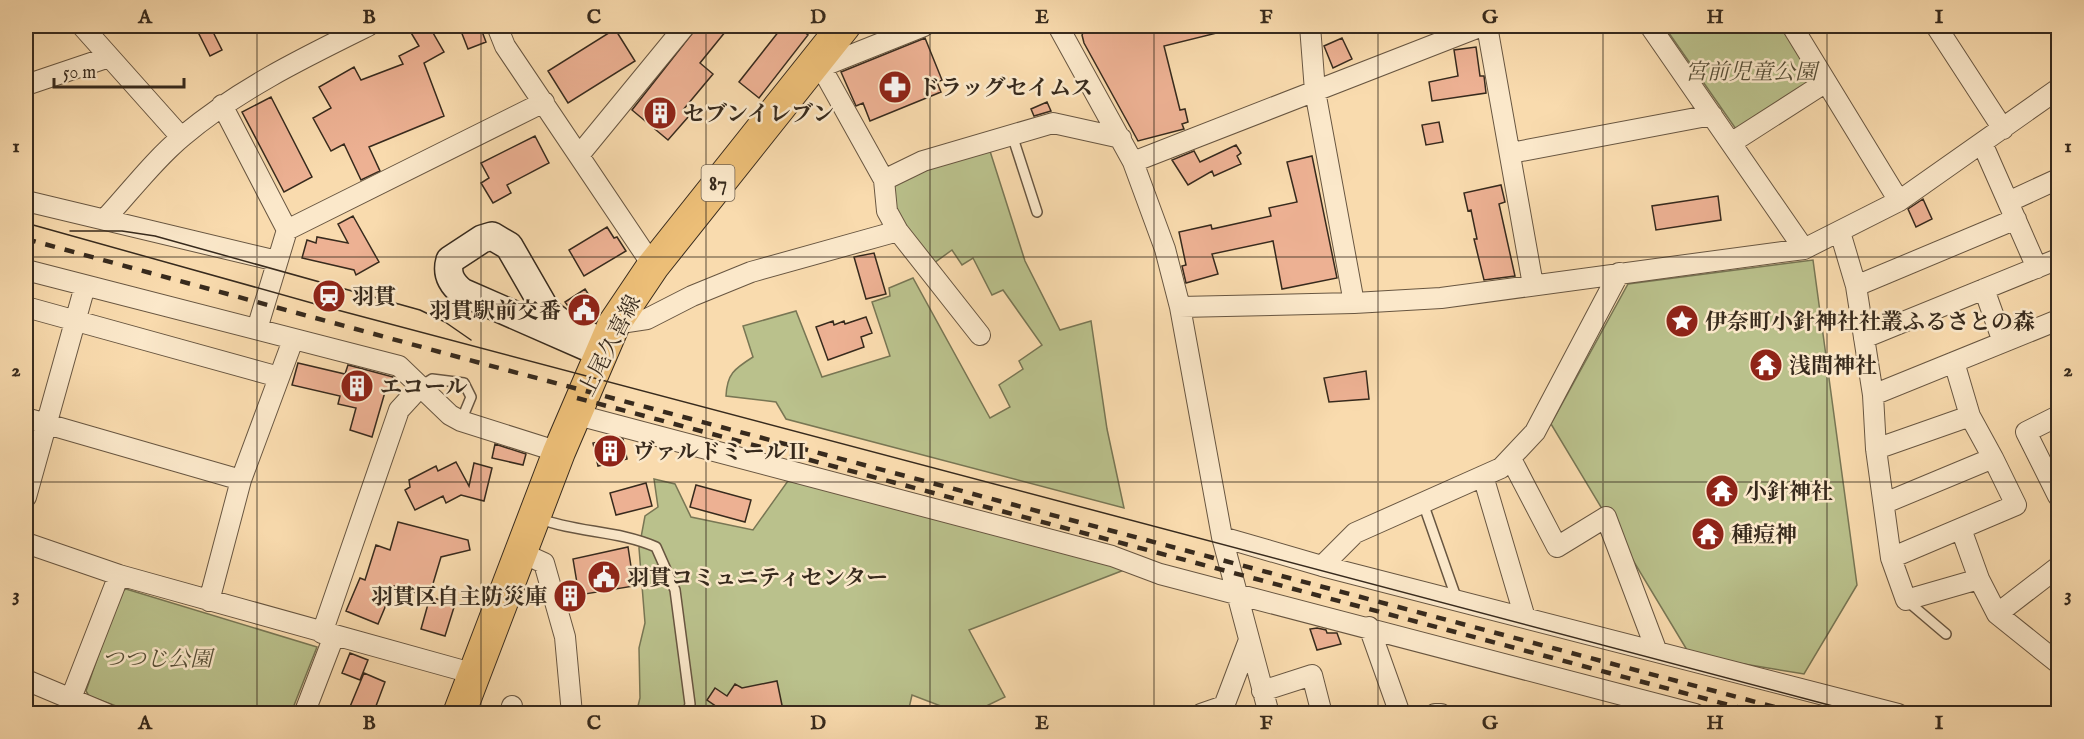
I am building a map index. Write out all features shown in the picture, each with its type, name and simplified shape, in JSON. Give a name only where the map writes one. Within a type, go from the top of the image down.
[{"type":"main road","name":"上尾久喜線","points":[[459,714],[559,452],[608,336],[653,266],[818,64],[844,26]]},
{"type":"street","points":[[82,26],[181,137]]},
{"type":"street","points":[[104,220],[181,137],[222,105],[275,72],[368,26]]},
{"type":"street","points":[[497,26],[505,46],[580,154],[653,266]]},
{"type":"street","points":[[924,26],[818,64],[884,180],[887,211],[898,231],[980,335]]},
{"type":"street","points":[[1058,26],[1133,162],[1165,249],[1180,307],[1222,537],[1269,714]]},
{"type":"street","points":[[1310,26],[1315,91],[1354,303]]},
{"type":"street","points":[[1133,162],[1482,26]]},
{"type":"street","points":[[1486,26],[1511,153],[1533,285]]},
{"type":"street","points":[[1650,26],[1804,249]]},
{"type":"street","points":[[1792,26],[1899,201]]},
{"type":"street","points":[[1936,26],[2003,129]]},
{"type":"street","points":[[580,154],[680,28]]},
{"type":"street","points":[[26,85],[109,57]]},
{"type":"street","points":[[1731,142],[1826,82]]},
{"type":"street","points":[[1180,307],[1354,303],[1441,298],[1804,249],[1899,201],[2058,89]]},
{"type":"street","points":[[287,230],[543,102]]},
{"type":"street","points":[[222,105],[287,230],[257,328]]},
{"type":"street","points":[[1511,153],[1712,115]]},
{"type":"street","points":[[884,180],[923,161],[1053,123],[1121,138]]},
{"type":"street","points":[[1982,143],[2037,268]]},
{"type":"street","points":[[1856,286],[2012,210],[2058,179]]},
{"type":"street","points":[[26,201],[277,261]]},
{"type":"street","points":[[608,336],[590,336],[554,318],[509,246],[502,240],[492,236],[482,238],[458,252],[450,260],[449,277],[456,286],[493,305],[585,345],[608,336],[647,319],[692,296],[751,272],[898,231]]},
{"type":"street","points":[[1840,231],[1856,286],[1873,395],[1876,449],[1891,558],[1906,600],[1979,579]]},
{"type":"street","points":[[1864,338],[2058,259]]},
{"type":"street","points":[[26,270],[399,366],[450,415],[461,421],[559,452]]},
{"type":"street","points":[[1322,566],[1355,533],[1501,468],[1511,459],[1535,432],[1619,273]]},
{"type":"street","points":[[493,305],[512,298],[530,282]]},
{"type":"street","points":[[26,497],[85,285]]},
{"type":"street","points":[[1984,290],[2003,342]]},
{"type":"street","points":[[26,307],[279,377]]},
{"type":"street","points":[[1873,395],[2058,320]]},
{"type":"street","points":[[209,601],[241,480],[293,340]]},
{"type":"street","points":[[1891,558],[2016,505],[1994,458],[1970,416],[1954,362]]},
{"type":"street","points":[[304,714],[399,410],[421,386]]},
{"type":"street","points":[[574,414],[1112,556],[1160,574],[1370,627],[1695,714]]},
{"type":"street","points":[[1876,449],[1970,416]]},
{"type":"street","points":[[2058,416],[2026,432],[2058,496]]},
{"type":"street","points":[[26,418],[241,480]]},
{"type":"street","points":[[1885,503],[1994,458]]},
{"type":"street","points":[[1511,459],[1557,547],[1606,517],[1657,652]]},
{"type":"street","points":[[1483,476],[1525,618]]},
{"type":"street","points":[[1961,529],[1979,579],[1997,614],[2058,663]]},
{"type":"street","points":[[1222,537],[1322,566],[1898,714]]},
{"type":"street","points":[[26,543],[119,575],[475,674]]},
{"type":"street","points":[[522,553],[544,563],[565,637],[572,714]]},
{"type":"street","points":[[1997,614],[2058,567]]},
{"type":"street","points":[[71,698],[119,575]]},
{"type":"street","points":[[1370,627],[1400,714]]},
{"type":"street","points":[[1201,714],[1224,706],[1249,640]]},
{"type":"street","points":[[1262,691],[1312,675],[1322,714]]},
{"type":"street","points":[[26,680],[107,714]]},
{"type":"street","points":[[1435,714],[1441,714]]},
{"type":"lane","points":[[1012,135],[1037,212]]},
{"type":"lane","points":[[421,386],[432,379],[464,383],[471,397],[461,421]]},
{"type":"lane","points":[[1424,503],[1458,601]]},
{"type":"lane","points":[[535,517],[556,525],[634,537],[656,547],[675,590],[690,704],[687,714]]},
{"type":"lane","points":[[1906,600],[1946,634]]},
{"type":"green space","name":"宮前児童公園","points":[[1664,26],[1784,26],[1819,82],[1738,132]]},
{"type":"green space","points":[[989,148],[1025,261],[1060,330],[1091,321],[1107,429],[1124,508],[786,419],[776,402],[726,396],[730,377],[741,365],[753,357],[743,326],[796,311],[822,377],[890,356],[872,302],[890,296],[889,288],[913,278],[990,418],[1010,407],[999,385],[1023,369],[1019,361],[1042,345],[1003,290],[992,295],[973,258],[962,265],[952,250],[934,263],[897,222],[890,184],[926,165]]},
{"type":"green space","points":[[1813,260],[1857,585],[1804,674],[1690,655],[1551,424],[1628,284]]},
{"type":"green space","points":[[790,478],[1105,559],[1124,570],[969,630],[1005,697],[972,713],[959,713],[912,695],[909,708],[913,713],[636,714],[640,698],[639,648],[645,623],[639,548],[645,516],[658,507],[654,479],[675,484],[691,517],[753,530]]},
{"type":"green space","name":"つつじ公園","points":[[126,589],[317,647],[291,713],[135,713],[89,696],[86,691],[120,592]]},
{"type":"building","points":[[210,26],[222,50],[210,56],[198,32]]},
{"type":"building","points":[[407,26],[429,26],[444,52],[424,63],[444,116],[369,147],[380,171],[361,180],[344,144],[331,151],[313,118],[331,108],[319,87],[354,67],[361,80],[403,64],[399,56],[419,46]]},
{"type":"building","points":[[459,26],[480,26],[486,42],[468,49]]},
{"type":"building","points":[[698,26],[730,26],[700,63],[713,74],[683,110],[689,116],[668,140],[632,110]]},
{"type":"building","points":[[783,26],[796,26],[808,35],[759,98],[739,82]]},
{"type":"building","points":[[1087,26],[1225,26],[1225,31],[1164,46],[1180,110],[1185,109],[1188,122],[1182,124],[1184,129],[1138,141],[1084,43],[1082,35]]},
{"type":"building","points":[[615,29],[635,61],[568,103],[548,71]]},
{"type":"building","points":[[925,38],[942,80],[937,82],[941,92],[870,121],[863,103],[856,106],[841,72]]},
{"type":"building","points":[[1342,38],[1352,59],[1333,68],[1324,46]]},
{"type":"building","points":[[1476,47],[1480,76],[1484,76],[1486,93],[1432,101],[1429,82],[1458,76],[1454,50]]},
{"type":"building","points":[[271,97],[312,177],[284,192],[242,112]]},
{"type":"building","points":[[1047,102],[1051,111],[1034,116],[1031,109]]},
{"type":"building","points":[[1439,122],[1443,142],[1426,145],[1422,125]]},
{"type":"building","points":[[535,136],[549,163],[507,185],[511,193],[493,203],[481,183],[489,178],[481,163]]},
{"type":"building","points":[[1236,145],[1241,153],[1237,156],[1241,164],[1214,176],[1212,171],[1188,185],[1172,160],[1194,151],[1200,162]]},
{"type":"building","points":[[1312,156],[1337,278],[1282,289],[1273,241],[1212,254],[1218,274],[1186,283],[1182,266],[1186,265],[1179,232],[1211,225],[1212,229],[1271,216],[1269,208],[1297,202],[1287,162]]},
{"type":"building","points":[[1501,185],[1505,202],[1499,204],[1515,276],[1484,280],[1474,239],[1477,239],[1471,210],[1468,211],[1464,193]]},
{"type":"building","points":[[1718,196],[1721,220],[1656,230],[1652,206]]},
{"type":"building","points":[[1923,199],[1932,219],[1916,227],[1908,209]]},
{"type":"building","points":[[353,216],[379,262],[356,275],[354,270],[302,258],[307,240],[316,243],[317,237],[348,243],[338,224]]},
{"type":"building","points":[[607,227],[626,251],[584,276],[569,250]]},
{"type":"building","points":[[874,253],[886,294],[866,299],[854,257]]},
{"type":"building","points":[[585,289],[596,306],[582,315],[570,309],[565,302]]},
{"type":"building","points":[[866,317],[872,333],[861,337],[864,347],[828,360],[816,327],[833,321],[834,325],[844,321],[845,324]]},
{"type":"building","points":[[298,363],[345,374],[348,365],[393,377],[388,393],[385,392],[372,437],[350,430],[356,408],[338,404],[340,396],[292,385]]},
{"type":"building","points":[[1366,371],[1369,399],[1329,402],[1324,378]]},
{"type":"building","name":"ヴァルドミールⅡ","points":[[623,439],[627,459],[598,466],[593,443]]},
{"type":"building","points":[[495,444],[526,454],[523,465],[492,458]]},
{"type":"building","points":[[456,462],[469,486],[474,463],[492,468],[484,501],[461,495],[446,503],[443,496],[415,510],[405,490],[410,487],[409,480],[436,466],[438,471]]},
{"type":"building","points":[[646,483],[652,506],[616,515],[610,493]]},
{"type":"building","points":[[696,485],[751,500],[745,522],[690,507]]},
{"type":"building","points":[[398,522],[468,540],[470,550],[441,557],[429,597],[394,586],[378,624],[346,611],[360,578],[365,580],[376,545],[390,550]]},
{"type":"building","name":"羽貫コミュニティセンター","points":[[628,547],[634,586],[579,595],[573,559]]},
{"type":"building","points":[[430,597],[455,604],[445,636],[421,629]]},
{"type":"building","points":[[1310,629],[1326,630],[1327,633],[1337,633],[1341,644],[1317,650]]},
{"type":"building","points":[[350,653],[368,660],[360,680],[342,673]]},
{"type":"building","points":[[364,673],[385,682],[373,714],[347,714]]},
{"type":"building","points":[[777,681],[783,710],[768,714],[712,714],[717,707],[707,700],[715,688],[727,696],[735,684],[742,688]]},
{"type":"tram line","points":[[26,223],[326,307],[1863,714]]},
{"type":"tram line","points":[[70,231],[122,231],[155,236],[420,310],[445,322],[471,340]]},
{"type":"railway","points":[[26,239],[484,364],[1801,714]]},
{"type":"railway","points":[[577,398],[1763,714]]},
{"type":"place","name":"ドラッグセイムス","points":[[895,87]]},
{"type":"place","name":"セブンイレブン","points":[[660,113]]},
{"type":"place","name":"羽貫","points":[[329,296]]},
{"type":"place","name":"羽貫駅前交番","points":[[584,310]]},
{"type":"place","name":"伊奈町小針神社社叢ふるさとの森","points":[[1682,321]]},
{"type":"place","name":"浅間神社","points":[[1766,365]]},
{"type":"place","name":"エコール","points":[[357,386]]},
{"type":"place","name":"ヴァルドミールⅡ","points":[[610,451]]},
{"type":"place","name":"小針神社","points":[[1722,491]]},
{"type":"place","name":"種痘神","points":[[1708,534]]},
{"type":"place","name":"羽貫コミュニティセンター","points":[[604,577]]},
{"type":"place","name":"羽貫区自主防災庫","points":[[570,596]]}]
